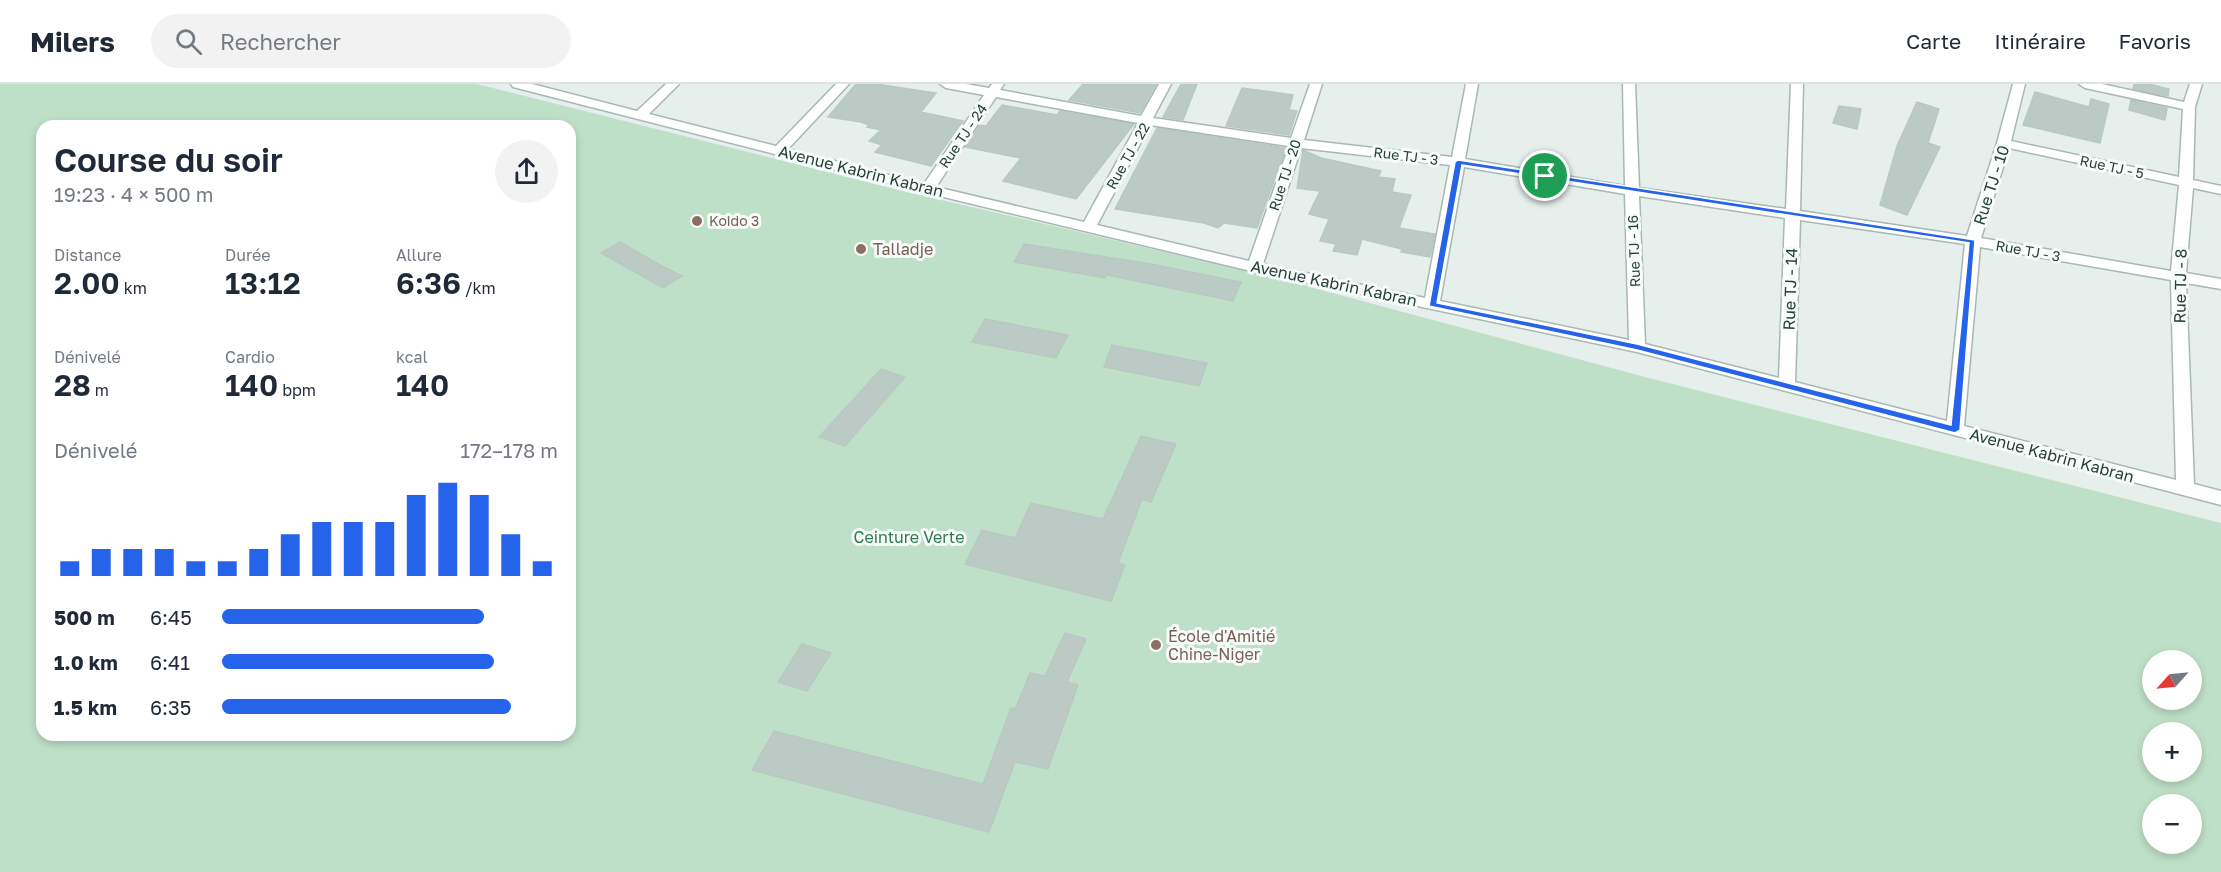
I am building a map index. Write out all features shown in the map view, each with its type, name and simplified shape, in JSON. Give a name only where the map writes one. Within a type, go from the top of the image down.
[{"type":"street","name":"Avenue Kabrin Kabran","points":[[518,84],[928,189],[1255,267],[1637,347],[2221,498]]},
{"type":"street","points":[[640,115],[673,84]]},
{"type":"street","points":[[779,151],[843,84]]},
{"type":"street","name":"Rue TJ - 3","points":[[946,84],[996,88],[1147,121],[1296,143],[1458,162],[1631,191],[1973,241],[2221,284]]},
{"type":"street","name":"Rue TJ - 22","points":[[1089,227],[1165,84]]},
{"type":"street","name":"Rue TJ - 20","points":[[1255,267],[1316,84]]},
{"type":"street","points":[[1432,304],[1472,84]]},
{"type":"street","name":"Rue TJ - 16","points":[[1629,84],[1637,347]]},
{"type":"street","name":"Rue TJ - 14","points":[[1788,386],[1797,84]]},
{"type":"street","name":"Rue TJ - 10","points":[[1955,430],[1973,241],[2004,143],[2019,84]]},
{"type":"street","points":[[2085,84],[2189,107]]},
{"type":"street","name":"Rue TJ - 8","points":[[2185,489],[2178,276],[2186,184],[2189,107],[2196,84]]},
{"type":"street","name":"Rue TJ - 24","points":[[928,189],[996,88]]},
{"type":"street","name":"Rue TJ - 5","points":[[2004,143],[2221,190]]},
{"type":"green space","name":"Ceinture Verte","points":[[0,84],[477,84],[903,191],[1273,277],[1645,377],[2221,523],[2221,872],[0,872]]},
{"type":"building","points":[[856,84],[876,84],[936,93],[921,112],[963,121],[931,166],[875,152],[882,145],[869,141],[881,130],[867,127],[869,125],[861,122],[828,117]]},
{"type":"building","points":[[1083,84],[1156,84],[1140,113],[1069,100]]},
{"type":"building","points":[[1181,84],[1197,84],[1183,120],[1163,117]]},
{"type":"building","points":[[2134,84],[2149,84],[2169,89],[2168,96],[2133,89]]},
{"type":"building","points":[[1242,88],[1293,95],[1289,110],[1297,111],[1289,135],[1226,126]]},
{"type":"building","points":[[2035,92],[2089,107],[2091,99],[2109,104],[2100,143],[2023,125]]},
{"type":"building","points":[[2131,100],[2167,108],[2165,120],[2129,110]]},
{"type":"building","points":[[1917,102],[1939,109],[1928,143],[1940,147],[1907,215],[1880,205],[1897,146]]},
{"type":"building","points":[[1002,105],[1057,115],[1060,111],[1134,124],[1076,199],[1003,181],[1021,158],[965,147],[980,125],[986,126]]},
{"type":"building","points":[[1839,106],[1861,109],[1857,129],[1833,123]]},
{"type":"building","points":[[1157,128],[1286,148],[1257,228],[1224,223],[1218,228],[1204,223],[1115,209]]},
{"type":"building","points":[[1303,150],[1321,158],[1381,171],[1378,177],[1395,179],[1392,192],[1411,195],[1399,228],[1435,234],[1430,257],[1401,252],[1402,249],[1362,239],[1357,255],[1333,251],[1336,244],[1320,241],[1329,219],[1309,214],[1320,191],[1297,188]]},
{"type":"building","points":[[620,242],[682,276],[663,288],[601,253]]},
{"type":"building","points":[[1024,244],[1151,264],[1241,282],[1233,301],[1107,275],[1108,271],[1105,278],[1014,262]]},
{"type":"building","points":[[985,319],[1068,335],[1056,358],[972,342]]},
{"type":"building","points":[[1112,345],[1207,363],[1199,386],[1104,367]]},
{"type":"building","points":[[881,369],[905,377],[845,446],[819,437]]},
{"type":"building","points":[[1141,436],[1176,444],[1151,502],[1142,499],[1118,563],[1125,565],[1111,601],[965,564],[982,530],[1015,538],[1031,503],[1103,519]]},
{"type":"building","points":[[1065,633],[1086,639],[1067,682],[1078,685],[1048,769],[1015,762],[989,832],[752,770],[774,731],[983,784],[1011,708],[1015,709],[1030,673],[1045,676]]},
{"type":"building","points":[[802,644],[831,653],[807,691],[778,682]]},
{"type":"place","name":"Koido 3","points":[[697,221]]},
{"type":"place","name":"Talladje","points":[[861,249]]},
{"type":"place","name":"École d'Amitié Chine-Niger","points":[[1156,645]]},
{"type":"route","points":[[1458,162],[1545,176],[1631,191],[1973,241],[1955,430],[1637,347],[1432,304],[1458,162]]}]
